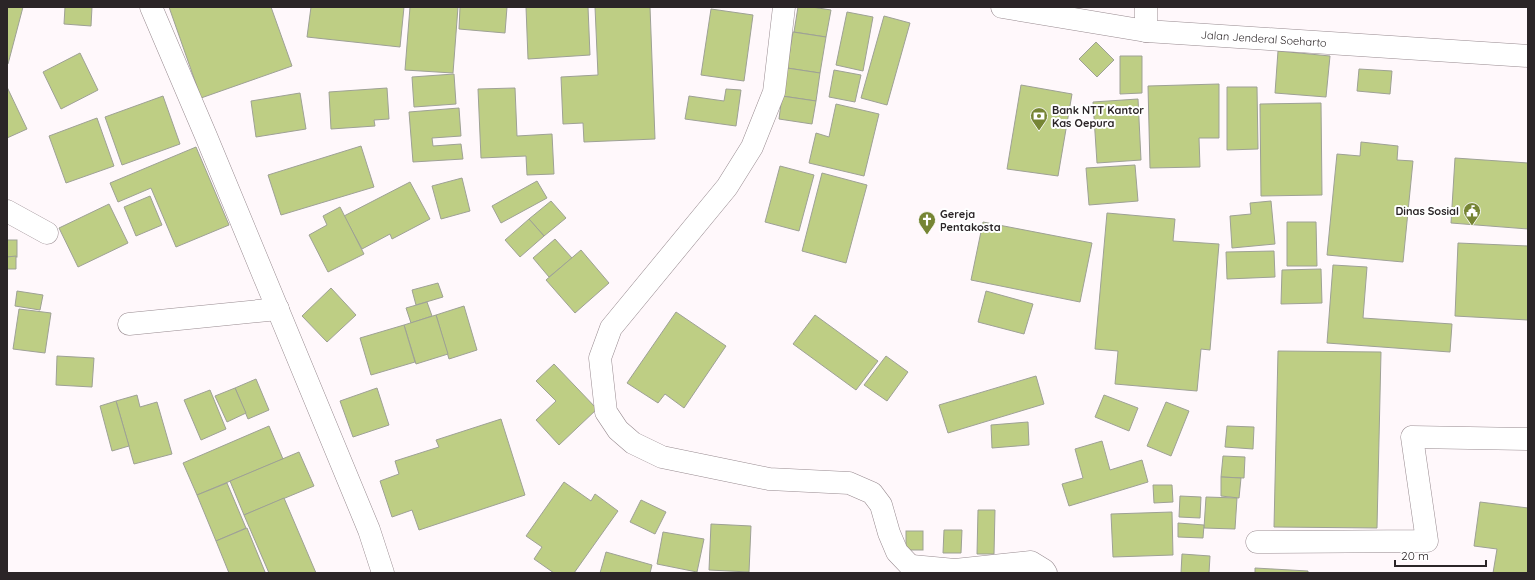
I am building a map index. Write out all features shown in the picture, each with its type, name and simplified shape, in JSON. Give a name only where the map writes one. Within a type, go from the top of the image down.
[{"type":"street","points":[[151,7],[369,530],[384,573]]},
{"type":"street","points":[[784,7],[774,92],[752,147],[727,187],[612,328],[600,358],[606,412],[618,430],[633,443],[662,457],[769,479],[848,483],[872,493],[881,505],[889,533],[897,552],[915,570],[955,570],[1030,562],[1044,570],[1046,573]]},
{"type":"street","name":"Jalan Jenderal Soeharto","points":[[1002,7],[1146,30],[1528,56]]},
{"type":"street","points":[[1146,7],[1146,30]]},
{"type":"street","points":[[7,211],[47,233]]},
{"type":"street","points":[[130,324],[278,310]]},
{"type":"street","points":[[1257,542],[1427,540],[1412,437],[1528,438]]},
{"type":"building","points":[[7,7],[23,7],[8,64],[7,64]]},
{"type":"building","points":[[65,7],[92,7],[91,26],[64,24]]},
{"type":"building","points":[[169,7],[271,7],[292,66],[201,98]]},
{"type":"building","points":[[311,7],[404,7],[400,47],[307,37]]},
{"type":"building","points":[[410,7],[458,7],[453,73],[405,70]]},
{"type":"building","points":[[460,7],[507,7],[505,33],[459,29]]},
{"type":"building","points":[[526,7],[588,7],[590,55],[528,59]]},
{"type":"building","points":[[595,7],[650,7],[655,139],[584,142],[583,123],[563,124],[561,77],[598,75]]},
{"type":"building","points":[[798,7],[812,7],[831,10],[826,37],[794,32]]},
{"type":"building","points":[[711,9],[753,15],[744,81],[701,75]]},
{"type":"building","points":[[847,12],[873,17],[863,71],[836,65]]},
{"type":"building","points":[[884,16],[910,23],[887,105],[861,98]]},
{"type":"building","points":[[793,32],[826,37],[820,73],[787,68]]},
{"type":"building","points":[[1096,42],[1114,60],[1097,77],[1079,59]]},
{"type":"building","points":[[1278,51],[1330,56],[1326,97],[1275,93]]},
{"type":"building","points":[[80,53],[98,90],[61,109],[43,72]]},
{"type":"building","points":[[1120,56],[1142,56],[1142,93],[1120,94]]},
{"type":"building","points":[[787,68],[820,73],[816,101],[782,96]]},
{"type":"building","points":[[1359,69],[1392,71],[1390,94],[1357,91]]},
{"type":"building","points":[[834,70],[861,75],[855,102],[829,97]]},
{"type":"building","points":[[454,74],[456,104],[414,107],[412,77]]},
{"type":"building","points":[[1219,84],[1219,138],[1199,138],[1200,167],[1150,168],[1148,86]]},
{"type":"building","name":"Bank NTT Kantor Kas Oepura","points":[[1021,85],[1072,94],[1058,176],[1007,169]]},
{"type":"building","points":[[7,87],[27,129],[7,138]]},
{"type":"building","points":[[1227,87],[1257,87],[1258,149],[1227,150]]},
{"type":"building","points":[[387,88],[389,119],[374,120],[375,126],[331,129],[329,92]]},
{"type":"building","points":[[515,88],[517,136],[552,134],[554,174],[527,175],[526,156],[481,158],[478,89]]},
{"type":"building","points":[[726,89],[741,90],[736,126],[685,119],[689,96],[724,101]]},
{"type":"building","points":[[300,93],[306,129],[256,137],[251,101]]},
{"type":"building","points":[[163,96],[180,144],[122,165],[105,117]]},
{"type":"building","points":[[782,96],[816,101],[812,124],[779,119]]},
{"type":"building","points":[[1138,99],[1141,160],[1097,163],[1093,102]]},
{"type":"building","points":[[1321,103],[1322,195],[1261,196],[1260,104]]},
{"type":"building","points":[[836,104],[879,114],[864,176],[809,163],[816,133],[829,137]]},
{"type":"building","points":[[459,108],[461,136],[432,138],[433,146],[461,144],[463,159],[413,162],[409,112]]},
{"type":"building","points":[[97,118],[114,166],[66,183],[49,136]]},
{"type":"building","points":[[1361,142],[1398,146],[1397,160],[1413,161],[1403,262],[1327,255],[1337,154],[1360,156]]},
{"type":"building","points":[[361,146],[374,187],[281,215],[268,175]]},
{"type":"building","points":[[196,147],[229,225],[176,247],[151,188],[118,202],[110,183]]},
{"type":"building","points":[[1455,158],[1528,163],[1528,229],[1451,223]]},
{"type":"building","points":[[1135,165],[1138,201],[1089,205],[1086,168]]},
{"type":"building","points":[[780,166],[814,175],[799,231],[765,222]]},
{"type":"building","points":[[822,173],[867,185],[846,263],[802,251]]},
{"type":"building","points":[[462,178],[470,211],[441,219],[432,186]]},
{"type":"building","points":[[537,181],[547,198],[501,223],[492,206]]},
{"type":"building","points":[[410,182],[430,219],[392,239],[390,234],[362,249],[344,216]]},
{"type":"building","points":[[150,196],[162,225],[136,236],[124,207]]},
{"type":"building","points":[[551,201],[566,218],[544,236],[529,219]]},
{"type":"building","points":[[1271,201],[1275,244],[1232,248],[1230,216],[1251,214],[1250,203]]},
{"type":"building","points":[[109,204],[128,243],[78,267],[59,228]]},
{"type":"building","points":[[340,207],[364,254],[328,272],[309,235],[327,225],[323,216]]},
{"type":"building","points":[[1107,213],[1175,219],[1173,241],[1219,244],[1210,350],[1201,349],[1197,391],[1115,384],[1118,351],[1095,349]]},
{"type":"building","points":[[529,219],[544,236],[520,257],[505,240]]},
{"type":"building","points":[[983,222],[1092,243],[1080,302],[971,280]]},
{"type":"building","points":[[1287,222],[1316,222],[1317,266],[1287,266]]},
{"type":"building","points":[[555,239],[572,258],[549,277],[533,258]]},
{"type":"building","points":[[7,240],[17,240],[17,257],[7,257]]},
{"type":"building","points":[[1458,243],[1528,246],[1528,320],[1455,316]]},
{"type":"building","points":[[581,250],[609,283],[575,313],[546,280]]},
{"type":"building","points":[[1274,251],[1275,277],[1227,279],[1226,252]]},
{"type":"building","points":[[16,256],[16,269],[7,269],[7,257]]},
{"type":"building","points":[[1333,265],[1367,267],[1363,318],[1452,324],[1450,352],[1327,343]]},
{"type":"building","points":[[1321,269],[1322,303],[1281,304],[1282,270]]},
{"type":"building","points":[[438,283],[443,297],[416,305],[412,290]]},
{"type":"building","points":[[331,288],[356,315],[327,342],[302,316]]},
{"type":"building","points":[[17,291],[43,295],[40,310],[15,306]]},
{"type":"building","points":[[986,291],[1033,304],[1024,334],[978,322]]},
{"type":"building","points":[[427,302],[432,316],[411,323],[406,308]]},
{"type":"building","points":[[464,306],[477,350],[449,359],[436,315]]},
{"type":"building","points":[[19,309],[51,313],[45,353],[13,349]]},
{"type":"building","points":[[676,312],[726,346],[684,408],[665,394],[658,403],[627,383]]},
{"type":"building","points":[[436,315],[448,354],[416,364],[404,325]]},
{"type":"building","points":[[815,315],[878,361],[856,390],[793,344]]},
{"type":"building","points":[[404,325],[415,362],[371,375],[360,338]]},
{"type":"building","points":[[1278,351],[1381,352],[1377,528],[1274,527]]},
{"type":"building","points":[[57,356],[94,358],[92,387],[56,385]]},
{"type":"building","points":[[886,356],[908,372],[887,401],[864,385]]},
{"type":"building","points":[[554,364],[597,409],[559,445],[536,420],[556,401],[536,381]]},
{"type":"building","points":[[1036,376],[1044,404],[948,433],[939,405]]},
{"type":"building","points":[[256,379],[269,410],[248,419],[235,388]]},
{"type":"building","points":[[235,388],[246,413],[227,422],[215,396]]},
{"type":"building","points":[[377,388],[389,425],[353,437],[340,401]]},
{"type":"building","points":[[210,390],[226,429],[201,440],[184,400]]},
{"type":"building","points":[[137,395],[140,407],[157,402],[172,454],[134,464],[116,401]]},
{"type":"building","points":[[1104,395],[1138,408],[1129,431],[1095,417]]},
{"type":"building","points":[[116,401],[129,446],[112,451],[100,406]]},
{"type":"building","points":[[1166,402],[1189,411],[1171,456],[1147,446]]},
{"type":"building","points":[[501,419],[525,495],[419,530],[412,510],[392,517],[380,481],[399,474],[395,461],[439,447],[436,440]]},
{"type":"building","points":[[1028,422],[1029,445],[992,448],[991,425]]},
{"type":"building","points":[[269,426],[283,459],[197,495],[183,463]]},
{"type":"building","points":[[1227,426],[1254,427],[1253,449],[1225,447]]},
{"type":"building","points":[[1102,441],[1110,470],[1142,460],[1148,482],[1069,506],[1062,484],[1083,478],[1075,449]]},
{"type":"building","points":[[299,452],[314,486],[244,515],[230,481]]},
{"type":"building","points":[[1223,456],[1245,457],[1244,478],[1221,477]]},
{"type":"building","points":[[1221,477],[1241,478],[1239,498],[1221,496]]},
{"type":"building","points":[[564,482],[591,501],[595,494],[618,511],[574,573],[554,573],[534,559],[542,547],[526,536]]},
{"type":"building","points":[[227,483],[246,528],[216,541],[197,495]]},
{"type":"building","points":[[1153,485],[1172,485],[1173,502],[1154,503]]},
{"type":"building","points":[[1180,496],[1201,497],[1200,518],[1179,517]]},
{"type":"building","points":[[1206,497],[1237,498],[1235,529],[1204,528]]},
{"type":"building","points":[[284,498],[316,573],[269,573],[244,515]]},
{"type":"building","points":[[641,500],[666,512],[655,534],[630,522]]},
{"type":"building","points":[[1480,502],[1528,508],[1528,573],[1493,573],[1497,549],[1474,546]]},
{"type":"building","points":[[978,510],[995,510],[994,554],[977,554]]},
{"type":"building","points":[[1172,512],[1173,555],[1113,557],[1111,514]]},
{"type":"building","points":[[1178,523],[1204,525],[1203,538],[1178,537]]},
{"type":"building","points":[[711,524],[751,526],[749,572],[709,570]]},
{"type":"building","points":[[247,528],[265,572],[229,573],[216,541]]},
{"type":"building","points":[[944,530],[962,530],[961,553],[943,553]]},
{"type":"building","points":[[906,531],[923,531],[923,550],[906,550]]},
{"type":"building","points":[[663,532],[704,539],[697,572],[657,564]]},
{"type":"building","points":[[606,552],[652,565],[650,573],[600,573]]},
{"type":"building","points":[[1182,554],[1210,556],[1209,573],[1181,573]]},
{"type":"building","points":[[1255,568],[1308,571],[1308,573],[1255,573]]},
{"type":"place","name":"Bank NTT Kantor Kas Oepura","points":[[1039,131]]},
{"type":"place","name":"Dinas Sosial","points":[[1472,226]]},
{"type":"place","name":"Gereja Pentakosta","points":[[927,235]]}]
